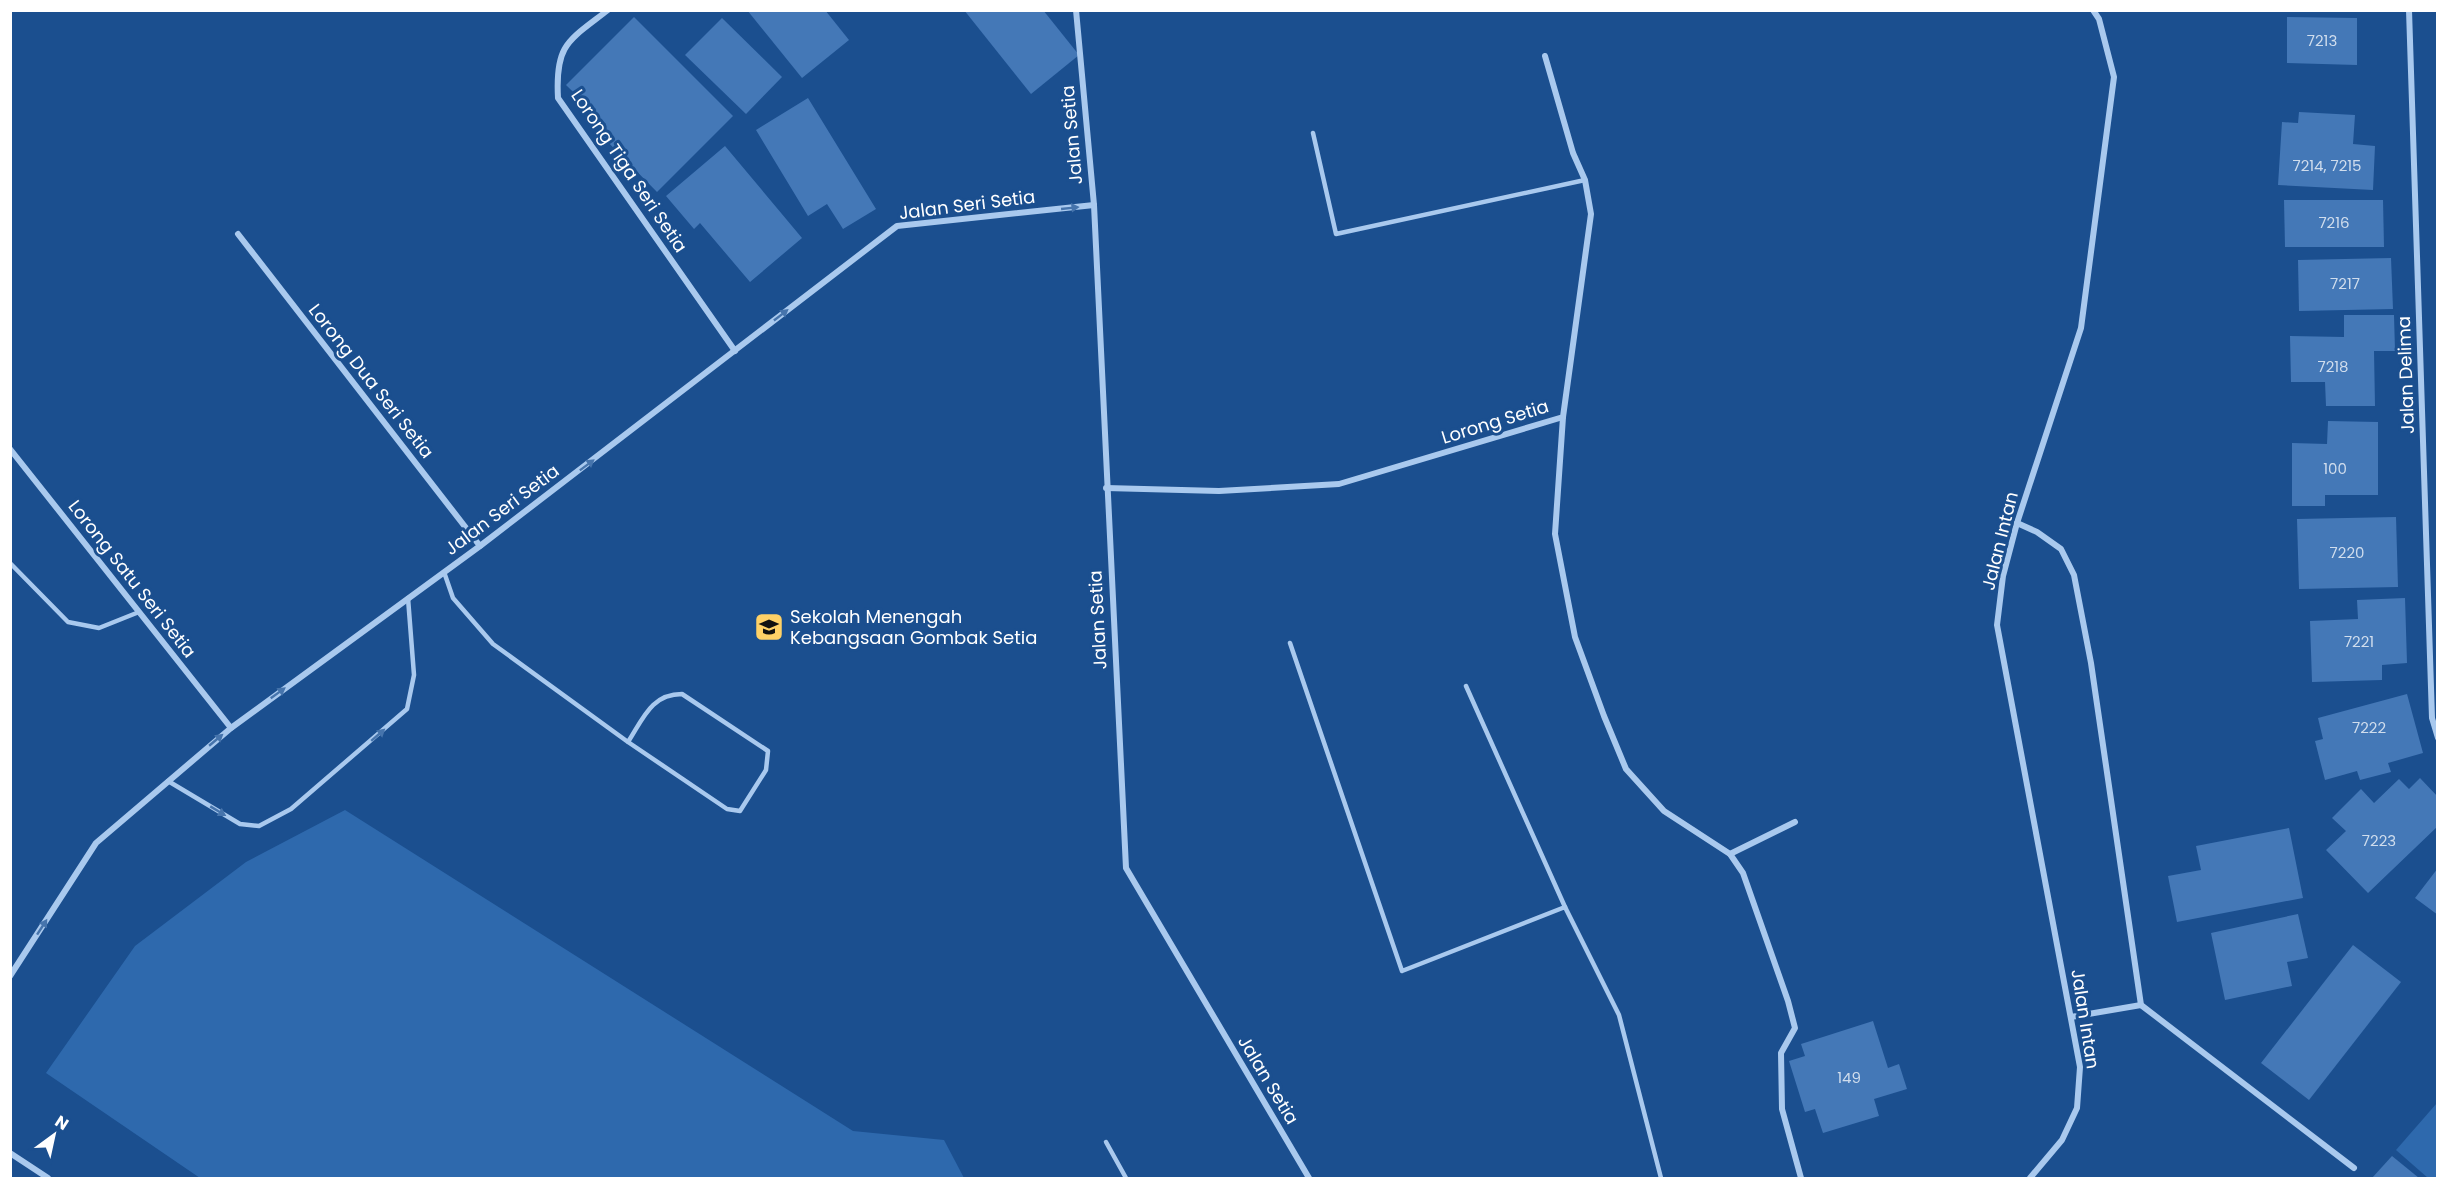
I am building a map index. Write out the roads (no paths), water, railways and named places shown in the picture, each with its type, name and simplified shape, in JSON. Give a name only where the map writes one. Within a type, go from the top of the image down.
[{"type":"street","name":"Lorong Tiga Seri Setia","points":[[608,10],[568,41],[556,68],[558,98],[735,351]]},
{"type":"street","name":"Jalan Setia","points":[[1076,10],[1094,205],[1126,868],[1309,1179]]},
{"type":"street","name":"Jalan Intan","points":[[2030,1179],[2062,1140],[2077,1107],[2080,1067],[1997,625],[2003,576],[2017,523],[2081,328],[2114,77],[2099,19],[2093,10]]},
{"type":"street","name":"Jalan Delima","points":[[2409,10],[2432,717],[2438,738]]},
{"type":"street","name":"Lorong Setia","points":[[1106,488],[1219,491],[1339,484],[1563,417],[1591,214],[1585,180],[1573,153],[1545,56]]},
{"type":"street","name":"Jalan Seri Setia","points":[[10,976],[96,843],[168,781],[231,728],[480,546],[897,226],[1094,205]]},
{"type":"street","name":"Lorong Dua Seri Setia","points":[[238,234],[480,546]]},
{"type":"street","points":[[1563,417],[1555,534],[1575,637],[1626,769],[1664,811],[1730,854],[1743,873],[1788,1001],[1795,1028],[1781,1053],[1782,1109],[1801,1179]]},
{"type":"street","name":"Lorong Satu Seri Setia","points":[[10,449],[231,728]]},
{"type":"street","points":[[2017,523],[2037,532],[2061,549],[2074,575],[2091,663],[2141,1005],[2354,1168]]},
{"type":"street","points":[[1730,854],[1795,822]]},
{"type":"street","points":[[2071,1017],[2141,1005]]},
{"type":"street","points":[[10,1153],[48,1179]]},
{"type":"lane","points":[[1313,133],[1336,234],[1585,180]]},
{"type":"lane","points":[[10,563],[68,622],[99,628],[140,612]]},
{"type":"lane","points":[[444,572],[453,598],[493,644],[628,742],[727,809],[741,811],[766,770],[768,751],[682,694],[667,694],[653,704],[628,742]]},
{"type":"lane","points":[[168,781],[240,825],[259,826],[291,809],[407,709],[414,675],[408,598]]},
{"type":"lane","points":[[1290,643],[1402,972],[1565,907]]},
{"type":"lane","points":[[1466,686],[1565,907],[1619,1015],[1661,1179]]},
{"type":"lane","points":[[1106,1142],[1126,1179]]},
{"type":"place","name":"Sekolah Menengah Kebangsaan Gombak Setia","points":[[769,627]]}]
